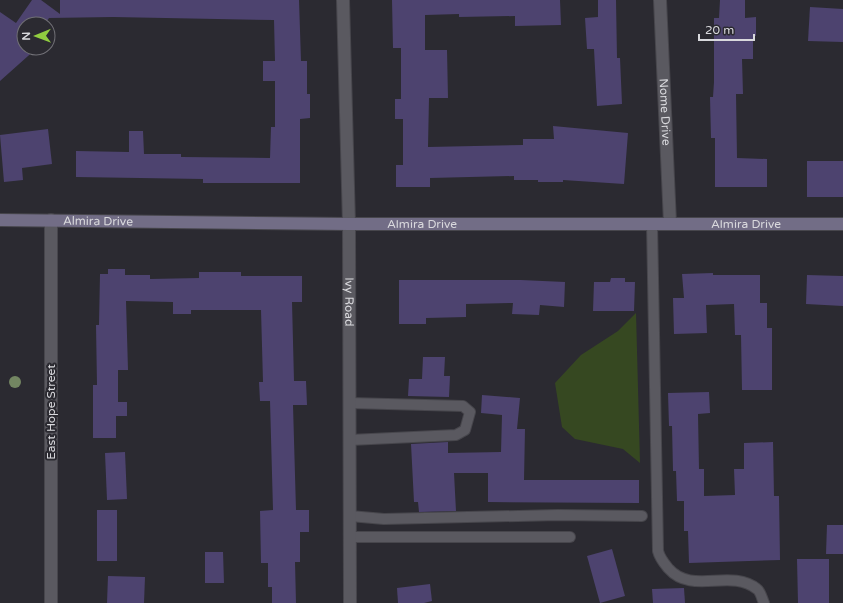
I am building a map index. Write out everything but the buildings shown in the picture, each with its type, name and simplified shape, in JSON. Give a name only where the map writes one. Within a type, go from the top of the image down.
[{"type":"street","name":"Ivy Road","points":[[343,0],[349,224],[350,603]]},
{"type":"street","name":"Nome Drive","points":[[660,0],[670,223]]},
{"type":"street","name":"Almira Drive","points":[[0,220],[349,224],[843,224]]},
{"type":"street","name":"East Hope Street","points":[[51,220],[51,603]]},
{"type":"lane","points":[[652,223],[658,551],[660,559],[674,575],[686,581],[743,581],[759,590],[764,603]]},
{"type":"lane","points":[[350,403],[463,406],[470,412],[465,430],[456,435],[350,440]]},
{"type":"lane","points":[[350,516],[384,519],[542,515],[642,516]]},
{"type":"lane","points":[[350,537],[570,537]]},
{"type":"green space","points":[[636,313],[640,463],[623,449],[575,439],[562,427],[555,383],[581,355],[618,331]]}]
